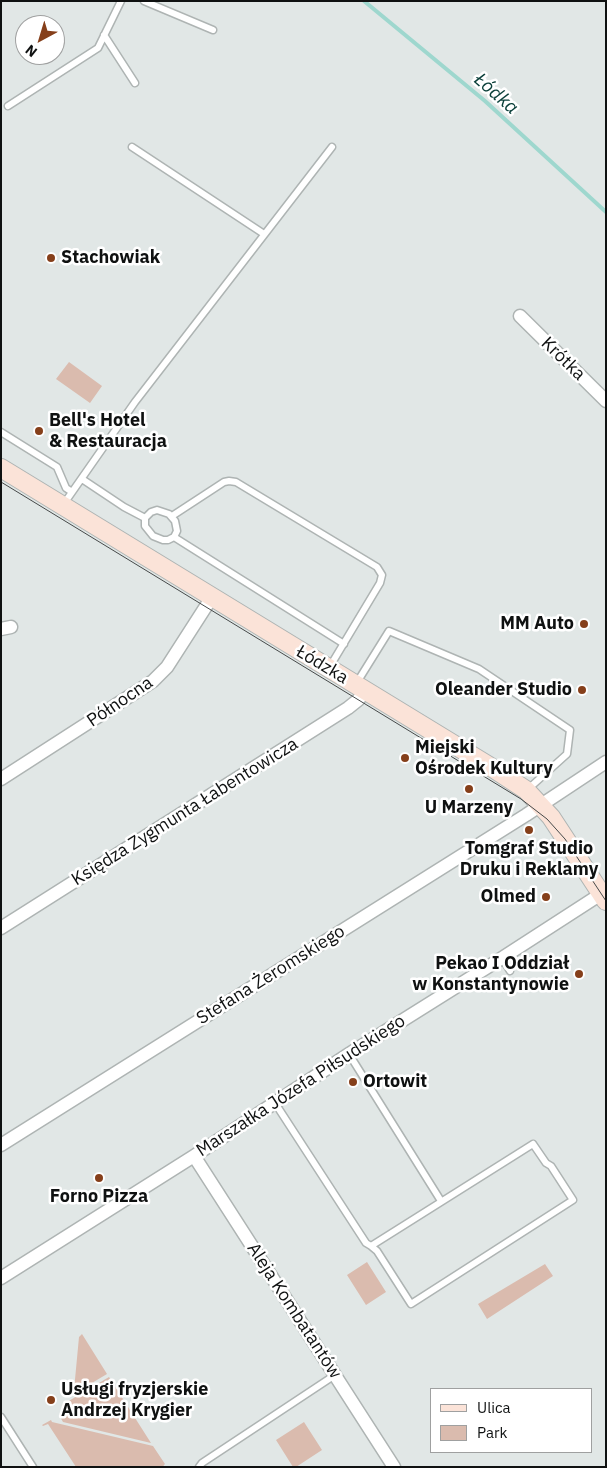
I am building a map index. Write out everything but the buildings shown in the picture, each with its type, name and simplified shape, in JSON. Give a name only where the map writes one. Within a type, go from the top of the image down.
[{"type":"main road","name":"Łódzka","points":[[1,468],[67,499],[212,597],[526,790],[551,817],[603,898]]},
{"type":"street","name":"Krótka","points":[[520,316],[606,401]]},
{"type":"street","name":"Północna","points":[[1,779],[153,682],[167,667],[212,597]]},
{"type":"street","name":"Księdza Zygmunta Łabentowicza","points":[[1,928],[348,708],[358,700],[360,688]]},
{"type":"street","points":[[539,804],[606,762]]},
{"type":"street","name":"Stefana Żeromskiego","points":[[1,1145],[518,820],[539,804]]},
{"type":"street","name":"Marszałka Józefa Piłsudskiego","points":[[2,1276],[194,1156],[349,1054],[502,958],[603,898]]},
{"type":"street","name":"Aleja Kombatantów","points":[[194,1156],[394,1467]]},
{"type":"lane","points":[[8,106],[98,48],[121,1]]},
{"type":"lane","points":[[144,1],[213,30]]},
{"type":"lane","points":[[104,35],[135,82]]},
{"type":"lane","points":[[132,147],[264,234]]},
{"type":"lane","points":[[67,499],[135,402],[332,147]]},
{"type":"lane","points":[[1,432],[57,467],[66,488],[67,499]]},
{"type":"lane","points":[[82,478],[124,507],[145,518]]},
{"type":"lane","points":[[172,516],[230,480],[377,567],[382,575],[380,583],[329,669]]},
{"type":"lane","points":[[157,510],[172,516],[176,526],[174,537],[163,540],[153,536],[145,526],[145,518],[151,512],[157,510]]},
{"type":"lane","points":[[174,537],[344,644]]},
{"type":"lane","points":[[360,688],[389,631],[479,669],[570,730],[567,754],[526,790]]},
{"type":"lane","points":[[502,958],[510,970]]},
{"type":"lane","points":[[349,1054],[441,1201]]},
{"type":"lane","points":[[275,1103],[366,1243],[377,1251],[411,1304],[573,1200],[551,1166],[546,1163],[533,1144],[371,1246]]},
{"type":"lane","points":[[199,1467],[208,1458],[335,1375]]},
{"type":"lane","points":[[1,1417],[33,1467]]},
{"type":"green space","points":[[69,362],[102,386],[90,403],[56,379]]},
{"type":"green space","points":[[367,1262],[386,1292],[366,1305],[347,1275]]},
{"type":"green space","points":[[545,1264],[553,1276],[487,1319],[478,1304]]},
{"type":"green space","points":[[82,1334],[107,1374],[75,1393],[79,1337]]},
{"type":"green space","points":[[109,1377],[151,1443],[63,1422],[59,1415],[65,1411],[62,1405]]},
{"type":"green space","points":[[51,1420],[52,1422],[153,1446],[165,1464],[163,1467],[76,1467],[48,1424],[42,1425]]},
{"type":"green space","points":[[304,1422],[322,1450],[296,1467],[293,1467],[276,1440]]},
{"type":"waterway","name":"Łódka","points":[[364,1],[485,101],[606,212]]},
{"type":"tram line","points":[[1,482],[521,799],[547,819],[565,839],[606,901]]},
{"type":"place","name":"Stachowiak","points":[[51,258]]},
{"type":"place","name":"Bell's Hotel & Restauracja","points":[[39,431]]},
{"type":"place","name":"MM Auto","points":[[584,624]]},
{"type":"place","name":"Oleander Studio","points":[[582,690]]},
{"type":"place","name":"Miejski Ośrodek Kultury","points":[[405,758]]},
{"type":"place","name":"U Marzeny","points":[[469,789]]},
{"type":"place","name":"Tomgraf Studio Druku i Reklamy","points":[[529,830]]},
{"type":"place","name":"Olmed","points":[[546,897]]},
{"type":"place","name":"Pekao I Oddział w Konstantynowie","points":[[579,974]]},
{"type":"place","name":"Ortowit","points":[[353,1082]]},
{"type":"place","name":"Forno Pizza","points":[[99,1178]]},
{"type":"place","name":"Usługi fryzjerskie Andrzej Krygier","points":[[51,1400]]}]
